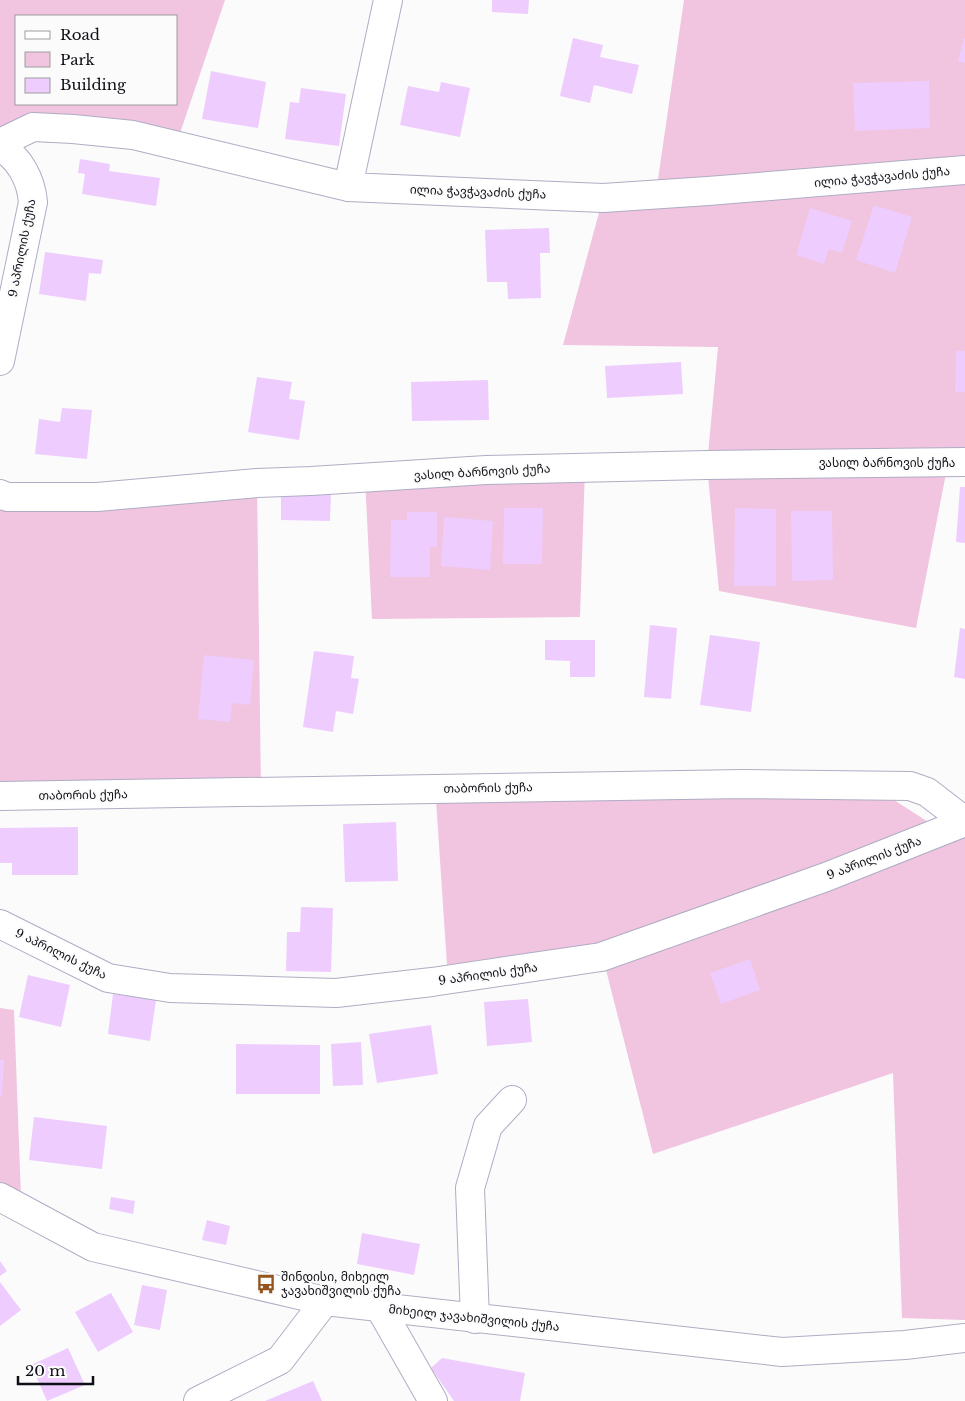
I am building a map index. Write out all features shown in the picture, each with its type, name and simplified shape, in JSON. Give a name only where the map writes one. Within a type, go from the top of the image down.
[{"type":"street","points":[[348,187],[388,0]]},
{"type":"street","name":"ილია ჭავჭავაძის ქუჩა","points":[[0,143],[32,127],[73,129],[133,135],[348,187],[602,198],[965,170]]},
{"type":"street","name":"9 აპრილის ქუჩა","points":[[0,147],[16,159],[24,170],[29,181],[33,202],[0,361]]},
{"type":"street","name":"ვასილ ბარნოვის ქუჩა","points":[[0,494],[7,497],[97,497],[257,483],[496,470],[965,462]]},
{"type":"street","name":"თაბორის ქუჩა","points":[[0,796],[744,784],[910,786],[927,792],[965,822]]},
{"type":"street","name":"9 აპრილის ქუჩა","points":[[0,924],[108,978],[170,988],[336,993],[432,982],[601,957],[826,877],[965,822]]},
{"type":"street","points":[[475,1319],[470,1188],[488,1126],[512,1100]]},
{"type":"street","name":"მიხეილ ჯავახიშვილის ქუჩა","points":[[0,1197],[93,1247],[325,1301],[782,1352],[905,1345],[965,1338]]},
{"type":"street","points":[[198,1401],[280,1360],[325,1301]]},
{"type":"street","points":[[380,1308],[433,1401]]},
{"type":"green space","points":[[0,0],[225,0],[176,145],[133,135],[0,143]]},
{"type":"green space","points":[[684,0],[965,0],[965,462],[948,463],[916,628],[719,591],[707,465],[718,347],[563,345],[603,198],[656,193]]},
{"type":"green space","points":[[585,468],[580,617],[372,619],[365,478]]},
{"type":"green space","points":[[257,483],[261,792],[0,796],[0,494]]},
{"type":"green space","points":[[886,795],[933,825],[626,939],[447,965],[436,800]]},
{"type":"green space","points":[[965,822],[965,1320],[902,1318],[893,1073],[653,1154],[605,966]]},
{"type":"green space","points":[[0,1008],[14,1010],[21,1197],[0,1185]]},
{"type":"building","points":[[492,0],[529,0],[528,14],[492,12]]},
{"type":"building","points":[[573,38],[603,45],[600,57],[639,65],[632,94],[594,85],[590,103],[560,96]]},
{"type":"building","points":[[965,38],[965,63],[958,61]]},
{"type":"building","points":[[211,71],[266,82],[258,128],[202,119]]},
{"type":"building","points":[[929,81],[930,128],[855,131],[853,83]]},
{"type":"building","points":[[441,82],[470,88],[460,137],[400,125],[408,86],[439,92]]},
{"type":"building","points":[[301,88],[346,94],[339,146],[285,139],[290,102],[299,103]]},
{"type":"building","points":[[80,159],[110,164],[109,171],[160,178],[156,206],[82,194],[85,174],[78,173]]},
{"type":"building","points":[[874,205],[912,217],[895,273],[856,260]]},
{"type":"building","points":[[810,208],[852,221],[842,253],[829,249],[824,264],[796,255]]},
{"type":"building","points":[[549,228],[550,253],[540,253],[541,298],[508,299],[507,282],[487,282],[485,230]]},
{"type":"building","points":[[45,252],[103,260],[101,274],[89,273],[86,301],[39,294]]},
{"type":"building","points":[[956,351],[965,351],[965,392],[955,392]]},
{"type":"building","points":[[681,362],[683,394],[607,398],[605,366]]},
{"type":"building","points":[[257,377],[292,382],[289,399],[305,401],[299,440],[248,432]]},
{"type":"building","points":[[488,380],[489,420],[412,421],[411,382]]},
{"type":"building","points":[[62,408],[92,410],[87,459],[35,454],[39,419],[60,422]]},
{"type":"building","points":[[960,487],[965,487],[965,543],[956,542]]},
{"type":"building","points":[[281,491],[331,493],[330,521],[281,520]]},
{"type":"building","points":[[504,508],[543,508],[542,564],[503,564]]},
{"type":"building","points":[[735,508],[776,509],[776,586],[734,586]]},
{"type":"building","points":[[791,511],[832,511],[833,580],[792,581]]},
{"type":"building","points":[[407,512],[437,512],[437,547],[430,547],[430,577],[390,577],[391,520],[407,520]]},
{"type":"building","points":[[444,517],[493,521],[490,570],[441,566]]},
{"type":"building","points":[[650,625],[677,628],[671,699],[644,697]]},
{"type":"building","points":[[960,628],[965,629],[965,679],[954,677]]},
{"type":"building","points":[[710,635],[760,642],[751,712],[700,705]]},
{"type":"building","points":[[545,640],[595,640],[595,677],[570,677],[570,661],[545,660]]},
{"type":"building","points":[[314,651],[354,656],[351,678],[359,679],[353,714],[336,711],[333,732],[303,727]]},
{"type":"building","points":[[204,655],[254,660],[250,705],[232,703],[230,722],[198,719]]},
{"type":"building","points":[[396,822],[398,881],[345,882],[343,824]]},
{"type":"building","points":[[78,827],[78,875],[12,875],[12,863],[0,863],[0,828]]},
{"type":"building","points":[[301,907],[333,908],[331,972],[286,971],[287,932],[300,932]]},
{"type":"building","points":[[750,959],[760,990],[721,1004],[710,973]]},
{"type":"building","points":[[28,975],[70,985],[61,1027],[19,1017]]},
{"type":"building","points":[[113,994],[156,1000],[150,1041],[108,1034]]},
{"type":"building","points":[[528,999],[532,1042],[487,1046],[484,1002]]},
{"type":"building","points":[[431,1025],[438,1074],[377,1083],[369,1034]]},
{"type":"building","points":[[361,1042],[363,1085],[333,1086],[331,1044]]},
{"type":"building","points":[[236,1044],[320,1045],[320,1094],[236,1094]]},
{"type":"building","points":[[0,1060],[4,1060],[2,1097],[0,1096]]},
{"type":"building","points":[[34,1117],[107,1126],[102,1169],[29,1160]]},
{"type":"building","points":[[111,1197],[135,1201],[133,1214],[109,1209]]},
{"type":"building","points":[[207,1220],[230,1226],[226,1245],[202,1240]]},
{"type":"building","points":[[362,1233],[420,1244],[414,1275],[357,1264]]},
{"type":"building","points":[[0,1261],[7,1271],[0,1276]]},
{"type":"building","points":[[0,1282],[21,1310],[0,1326]]},
{"type":"building","points":[[142,1285],[167,1290],[160,1330],[134,1325]]},
{"type":"building","points":[[111,1293],[133,1332],[98,1352],[75,1312]]},
{"type":"building","points":[[68,1348],[85,1385],[47,1401],[31,1365]]},
{"type":"building","points":[[442,1358],[525,1373],[520,1401],[454,1401],[431,1368]]},
{"type":"building","points":[[313,1381],[322,1401],[265,1401]]},
{"type":"place","name":"შინდისი, მიხეილ ჯავახიშვილის ქუჩა","points":[[266,1284]]}]
